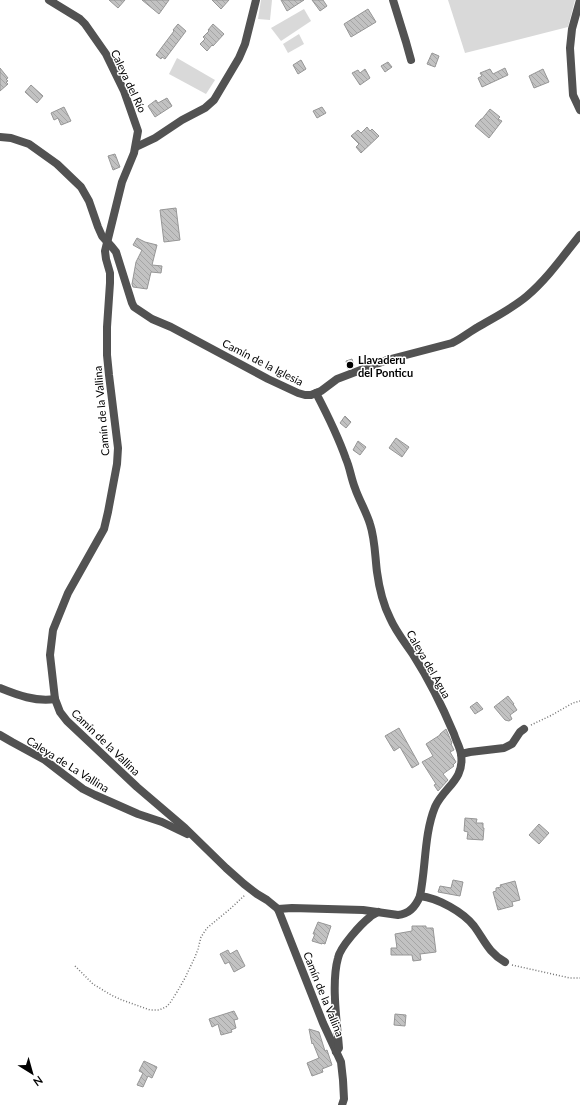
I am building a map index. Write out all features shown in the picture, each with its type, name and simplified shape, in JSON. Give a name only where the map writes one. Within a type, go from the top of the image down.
[{"type":"street","name":"Caleya del Río","points":[[49,0],[80,19],[106,54],[124,91],[134,117],[138,131],[136,146]]},
{"type":"street","points":[[136,146],[155,138],[182,120],[205,108],[214,100],[239,58],[245,44],[256,0]]},
{"type":"street","points":[[393,0],[411,60]]},
{"type":"street","points":[[580,0],[572,29],[570,48],[573,95],[580,110]]},
{"type":"street","name":"Camín de la Iglesia","points":[[0,136],[29,144],[57,164],[81,186],[89,201],[102,236],[116,252],[134,307],[152,319],[171,327],[268,379],[298,393],[305,395],[316,393]]},
{"type":"street","name":"Camín de la Vallina","points":[[136,146],[122,182],[105,251],[110,273],[107,355],[118,448],[117,464],[104,529],[68,594],[53,630],[50,655],[55,699],[60,712],[67,721],[226,868],[250,889],[267,900],[278,910],[323,1023],[341,1062],[344,1099],[342,1105]]},
{"type":"street","points":[[316,393],[337,378],[387,360],[452,343],[458,340],[526,297],[541,282],[580,235]]},
{"type":"street","name":"Caleya del Agua","points":[[278,910],[292,908],[363,910],[398,915],[404,915],[409,912],[417,904],[420,896],[429,830],[435,807],[438,801],[453,784],[460,770],[461,754],[448,721],[425,676],[390,618],[380,588],[371,525],[355,488],[347,459],[328,415],[316,393]]},
{"type":"street","points":[[0,688],[26,697],[55,699]]},
{"type":"street","points":[[461,754],[504,748],[512,744],[520,732],[524,729]]},
{"type":"street","name":"Caleya de La Vallina","points":[[0,735],[46,760],[83,789],[138,814],[162,822],[193,836]]},
{"type":"street","points":[[420,896],[430,897],[462,914],[474,927],[491,952],[505,962]]},
{"type":"street","points":[[336,1052],[339,1048],[335,984],[338,956],[348,940],[370,917],[378,912]]},
{"type":"path","points":[[524,729],[573,703],[580,701]]},
{"type":"path","points":[[75,966],[93,984],[122,1000],[150,1010],[159,1010],[166,1007],[185,978],[198,950],[201,937],[207,928],[230,909],[250,889]]},
{"type":"path","points":[[505,962],[514,966],[570,978],[580,978]]},
{"type":"shaded area","points":[[261,0],[272,0],[270,20],[258,19]]},
{"type":"shaded area","points":[[448,0],[575,0],[568,27],[465,53]]},
{"type":"shaded area","points":[[304,9],[311,21],[281,41],[271,28]]},
{"type":"shaded area","points":[[299,34],[304,44],[288,53],[283,44]]},
{"type":"shaded area","points":[[177,58],[215,80],[206,94],[169,74]]},
{"type":"building","points":[[109,0],[125,0],[118,8]]},
{"type":"building","points":[[142,0],[169,0],[159,14]]},
{"type":"building","points":[[212,0],[229,0],[221,9]]},
{"type":"building","points":[[281,0],[304,0],[287,11]]},
{"type":"building","points":[[312,0],[323,0],[327,6],[320,11]]},
{"type":"building","points":[[368,9],[376,22],[351,37],[344,24]]},
{"type":"building","points":[[178,24],[186,31],[165,59],[162,57],[161,59],[156,55]]},
{"type":"building","points":[[213,24],[224,34],[207,51],[200,44],[205,39],[203,37]]},
{"type":"building","points":[[432,53],[439,56],[435,67],[427,64]]},
{"type":"building","points":[[301,60],[306,69],[298,74],[293,65]]},
{"type":"building","points":[[388,62],[392,67],[385,72],[381,66]]},
{"type":"building","points":[[0,68],[8,78],[6,79],[8,81],[6,82],[8,84],[0,91]]},
{"type":"building","points":[[505,68],[508,75],[482,87],[478,78],[482,76],[480,73],[490,69],[493,74]]},
{"type":"building","points":[[365,69],[370,78],[360,85],[352,73],[358,70],[360,73]]},
{"type":"building","points":[[543,69],[549,82],[534,88],[529,76]]},
{"type":"building","points":[[31,85],[43,96],[37,103],[25,92]]},
{"type":"building","points":[[167,98],[172,106],[155,117],[148,106],[156,100],[158,103]]},
{"type":"building","points":[[64,107],[71,121],[61,125],[58,118],[54,120],[51,113]]},
{"type":"building","points":[[322,107],[326,113],[317,118],[313,111]]},
{"type":"building","points":[[490,109],[500,117],[498,119],[502,121],[489,138],[475,126]]},
{"type":"building","points":[[367,127],[370,131],[372,129],[379,136],[361,153],[356,147],[359,144],[351,136],[358,130],[361,133]]},
{"type":"building","points":[[115,154],[120,167],[113,170],[108,156]]},
{"type":"building","points":[[176,208],[180,240],[164,242],[160,210]]},
{"type":"building","points":[[137,238],[157,245],[152,265],[162,266],[161,273],[151,272],[147,289],[133,287],[132,284],[136,262],[142,250],[133,245]]},
{"type":"building","name":"Llavaderu del Ponticu","points":[[352,359],[354,366],[348,369],[346,361]]},
{"type":"building","points":[[345,416],[351,422],[346,428],[340,423]]},
{"type":"building","points":[[396,438],[409,447],[402,457],[389,448]]},
{"type":"building","points":[[358,441],[366,447],[360,455],[353,450]]},
{"type":"building","points":[[508,696],[517,710],[510,715],[512,719],[509,721],[505,720],[494,707]]},
{"type":"building","points":[[477,702],[483,709],[475,714],[470,707]]},
{"type":"building","points":[[399,728],[419,764],[412,768],[400,747],[394,751],[385,736]]},
{"type":"building","points":[[446,729],[454,750],[450,752],[456,762],[453,765],[454,766],[443,774],[448,780],[438,791],[434,785],[436,784],[422,762],[433,756],[426,744]]},
{"type":"building","points":[[465,818],[477,819],[476,823],[483,823],[483,840],[467,839],[468,832],[464,831]]},
{"type":"building","points":[[539,824],[549,833],[539,844],[529,835]]},
{"type":"building","points":[[453,880],[463,882],[460,896],[438,892],[440,886],[451,888]]},
{"type":"building","points":[[515,881],[520,900],[512,902],[513,906],[498,910],[493,892],[496,891],[496,888],[501,887],[500,885]]},
{"type":"building","points":[[318,922],[331,926],[325,944],[312,941]]},
{"type":"building","points":[[412,926],[426,926],[426,928],[433,928],[436,952],[420,954],[421,960],[413,961],[412,955],[391,955],[391,948],[397,948],[395,934],[412,931]]},
{"type":"building","points":[[228,950],[230,954],[237,950],[245,966],[234,972],[229,962],[225,964],[220,954]]},
{"type":"building","points":[[234,1011],[238,1019],[234,1020],[236,1028],[231,1030],[232,1032],[221,1035],[218,1024],[212,1027],[209,1019]]},
{"type":"building","points":[[395,1014],[406,1015],[405,1026],[394,1025]]},
{"type":"building","points":[[309,1029],[319,1032],[325,1051],[327,1050],[332,1065],[322,1069],[323,1072],[312,1076],[307,1063],[319,1058],[313,1043],[312,1044]]},
{"type":"building","points":[[144,1061],[157,1067],[152,1078],[148,1076],[143,1087],[137,1085],[143,1073],[139,1071]]},
{"type":"place","name":"Llavaderu del Ponticu","points":[[350,365]]}]
